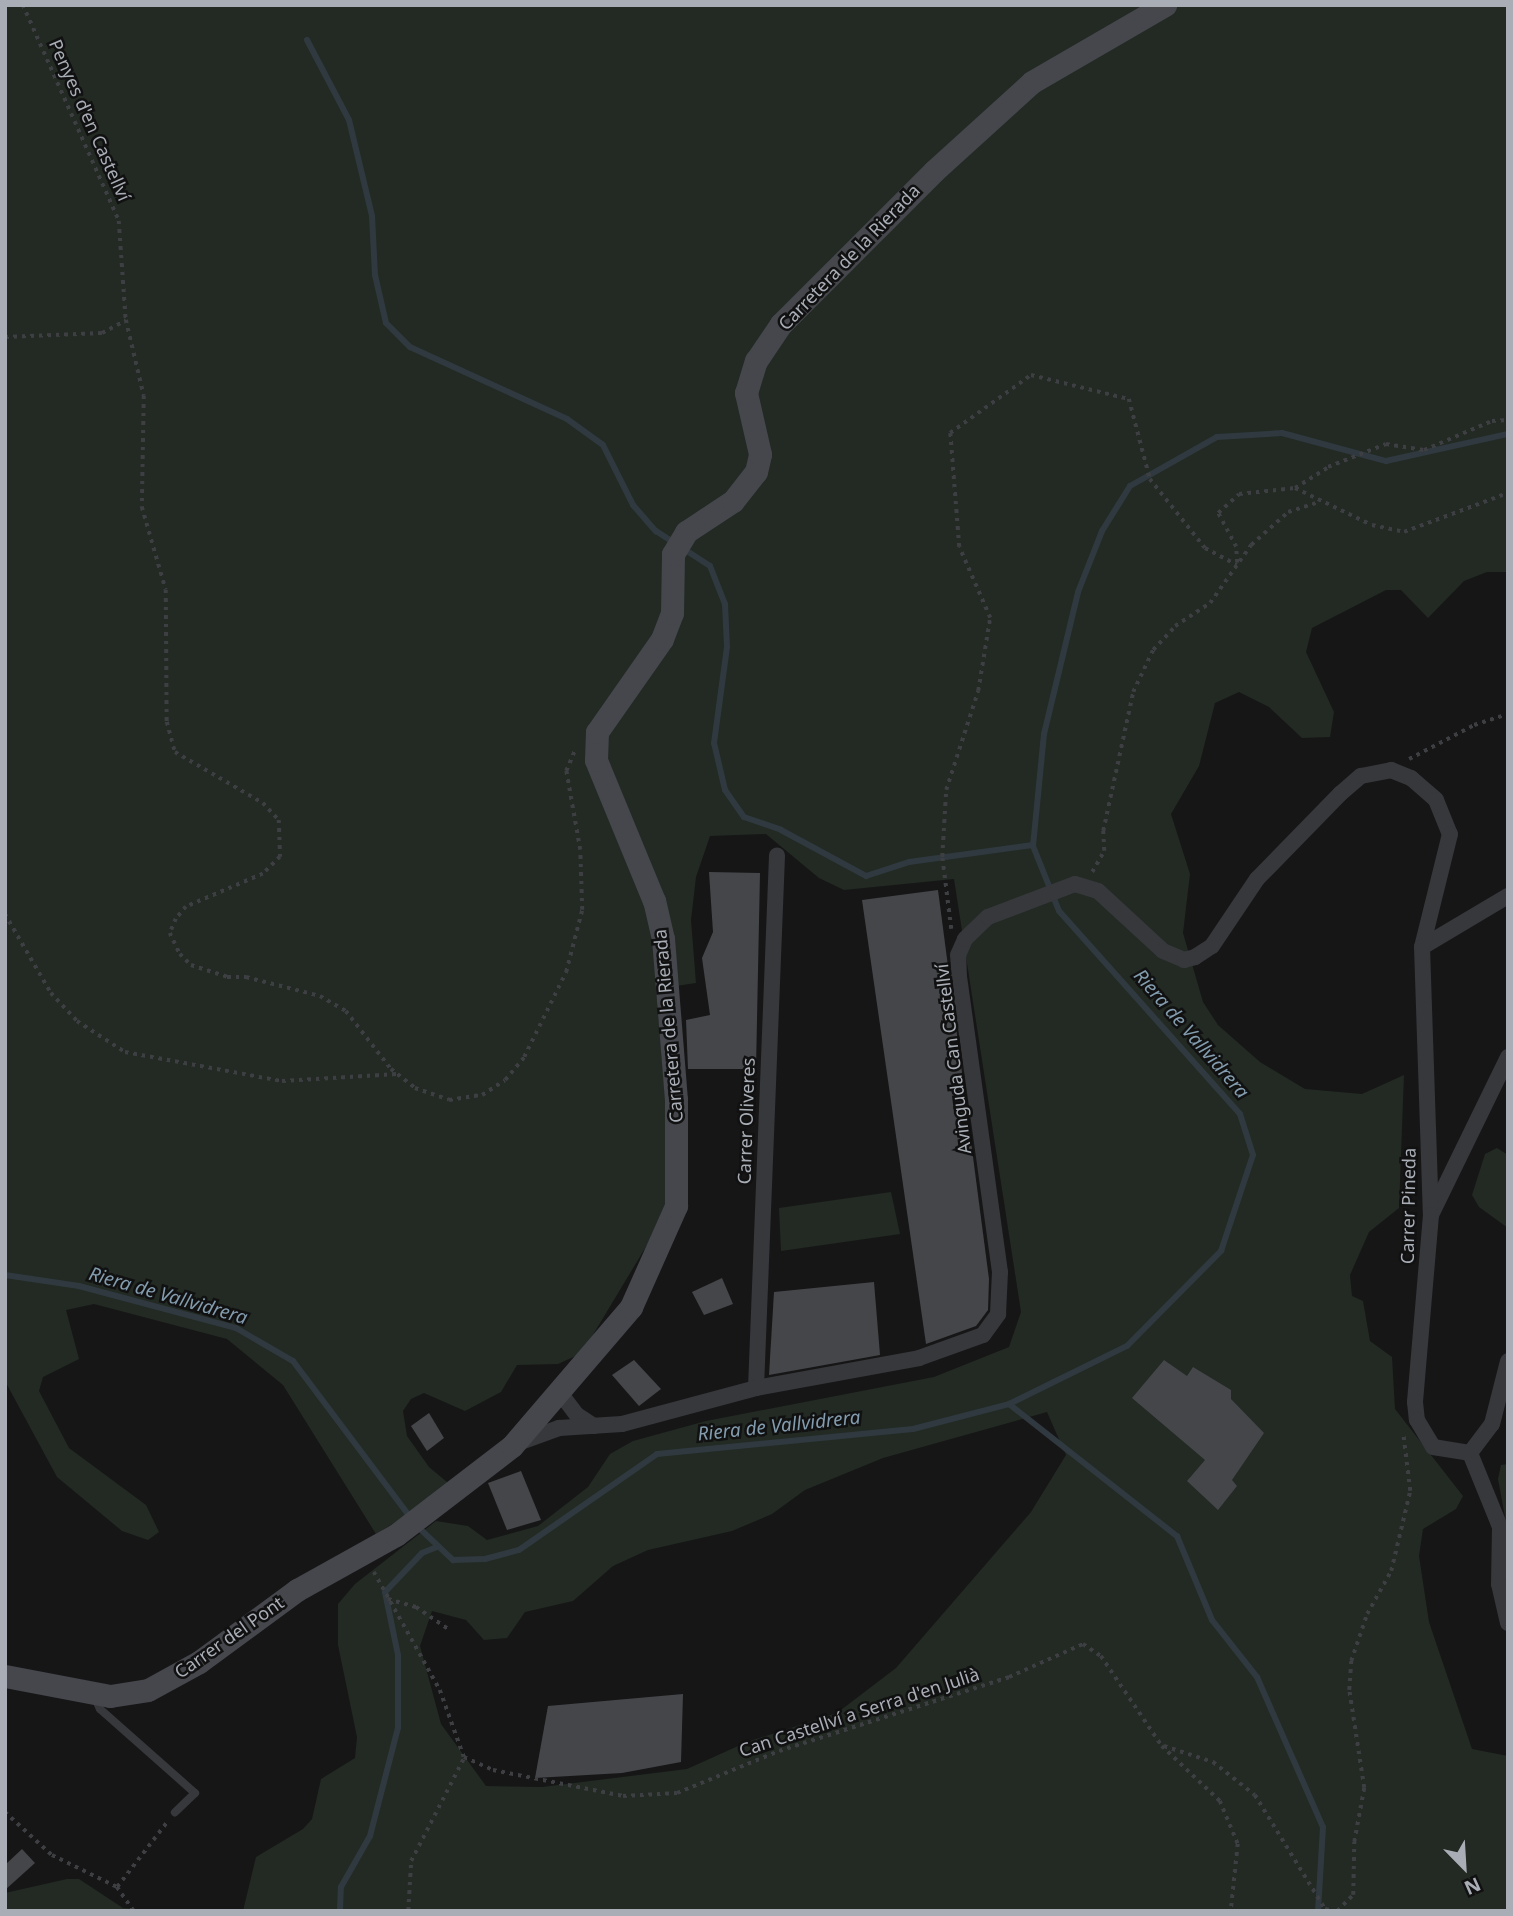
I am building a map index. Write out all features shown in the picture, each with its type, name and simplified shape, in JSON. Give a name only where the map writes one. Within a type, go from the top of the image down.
[{"type":"street","name":"Carretera de la Rierada","points":[[365,1556],[443,1502],[512,1446],[558,1399],[637,1296],[664,1241],[678,1179],[663,939],[654,901],[596,760],[597,732],[662,639],[672,613],[673,554],[686,532],[733,501],[756,472],[760,454],[746,393],[756,361],[781,324],[934,170],[1032,82],[1165,5]]},
{"type":"street","points":[[1087,885],[1163,951],[1184,960],[1195,957],[1212,946],[1257,879],[1340,794],[1361,776],[1400,771]]},
{"type":"street","name":"Carrer Pineda","points":[[1400,771],[1436,800],[1450,835],[1422,947],[1431,1215],[1417,1420],[1433,1447],[1470,1453]]},
{"type":"street","name":"Carrer Oliveres","points":[[756,1388],[777,855]]},
{"type":"street","name":"Avinguda Can Castellví","points":[[512,1446],[546,1431],[600,1427],[756,1388],[919,1358],[970,1342],[996,1319],[1000,1272],[958,955],[976,926],[1061,885],[1087,885]]},
{"type":"street","points":[[1422,947],[1508,896]]},
{"type":"street","points":[[1431,1215],[1444,1197],[1508,1057]]},
{"type":"street","points":[[1508,1361],[1493,1424],[1470,1453],[1500,1527],[1499,1584],[1508,1623]]},
{"type":"street","points":[[558,1399],[561,1418],[575,1427]]},
{"type":"street","points":[[558,1399],[583,1420],[600,1427]]},
{"type":"street","name":"Carrer del Pont","points":[[5,1676],[94,1695],[128,1695],[166,1682],[297,1590],[365,1556]]},
{"type":"lane","points":[[94,1695],[100,1710],[195,1793],[175,1812]]},
{"type":"path","name":"Penyes d'en Castellví","points":[[23,5],[119,221],[126,320],[144,396],[142,507],[166,590],[167,722],[175,752],[263,803],[279,820],[280,857],[262,874],[186,907],[170,933],[191,965],[320,996],[346,1011],[398,1074],[415,1088],[449,1100],[482,1096],[505,1080],[543,1026],[566,972],[582,910],[580,850],[566,771],[572,753],[597,732]]},
{"type":"path","points":[[5,337],[102,332],[126,320]]},
{"type":"path","points":[[958,955],[944,888],[946,790],[978,691],[990,618],[959,547],[950,433],[1031,375],[1129,398],[1150,479],[1205,548],[1237,565]]},
{"type":"path","points":[[1237,565],[1236,547],[1219,520],[1220,506],[1239,494],[1295,488],[1328,467],[1386,444],[1424,450],[1492,421],[1508,420]]},
{"type":"path","points":[[1295,488],[1319,502],[1404,532],[1508,493]]},
{"type":"path","points":[[1087,885],[1104,851],[1116,758],[1137,678],[1160,640],[1210,603],[1251,545],[1289,512],[1319,502]]},
{"type":"path","points":[[1400,771],[1418,752],[1508,714]]},
{"type":"path","points":[[5,914],[51,993],[77,1021],[125,1052],[282,1081],[398,1074]]},
{"type":"path","points":[[1162,1746],[1213,1762],[1255,1795],[1319,1901],[1336,1911],[1353,1895],[1354,1842],[1364,1788],[1349,1690],[1351,1661],[1367,1614],[1391,1571],[1410,1491],[1403,1429]]},
{"type":"path","points":[[365,1556],[440,1690],[464,1757],[411,1861],[408,1911]]},
{"type":"path","points":[[388,1600],[416,1607],[451,1632]]},
{"type":"path","name":"Can Castellví a Serra d'en Julià","points":[[464,1757],[493,1770],[584,1790],[656,1798],[779,1751],[1009,1677],[1083,1644],[1101,1657],[1162,1746],[1220,1801],[1232,1824],[1238,1865],[1231,1911]]},
{"type":"path","points":[[5,1812],[52,1854],[117,1887],[134,1911]]},
{"type":"path","points":[[117,1887],[175,1812]]},
{"type":"shaded area","points":[[5,5],[1508,5],[1508,572],[1487,572],[1464,581],[1428,618],[1401,590],[1386,590],[1312,628],[1306,652],[1334,712],[1330,737],[1302,738],[1269,707],[1239,692],[1215,703],[1199,766],[1171,814],[1190,874],[1183,933],[1203,1002],[1218,1025],[1260,1062],[1305,1089],[1362,1094],[1404,1075],[1399,1208],[1369,1232],[1350,1275],[1352,1296],[1363,1301],[1370,1341],[1392,1357],[1395,1409],[1463,1496],[1456,1509],[1423,1529],[1419,1556],[1429,1622],[1472,1749],[1508,1756],[1508,1911],[243,1911],[256,1857],[303,1829],[312,1819],[321,1779],[355,1758],[357,1737],[338,1645],[338,1604],[355,1584],[436,1521],[468,1526],[487,1540],[538,1526],[588,1487],[610,1454],[633,1441],[706,1421],[934,1377],[1009,1347],[1021,1312],[954,879],[844,890],[819,878],[766,834],[710,836],[696,877],[691,920],[696,983],[656,989],[668,1132],[667,1202],[656,1230],[582,1353],[558,1364],[517,1365],[501,1392],[465,1411],[424,1393],[411,1399],[403,1411],[407,1436],[429,1467],[453,1487],[376,1534],[283,1385],[227,1339],[94,1304],[66,1310],[79,1359],[43,1377],[39,1391],[69,1448],[146,1505],[159,1532],[148,1540],[122,1531],[57,1477],[5,1381]],"holes":[[[1047,1412],[1066,1455],[1031,1512],[896,1668],[837,1713],[747,1742],[687,1769],[542,1787],[486,1786],[441,1724],[420,1646],[432,1611],[466,1620],[484,1640],[507,1638],[525,1612],[573,1601],[613,1566],[648,1550],[732,1531],[772,1514],[805,1490],[883,1458]]]},
{"type":"shaded area","points":[[1497,1148],[1508,1155],[1508,1228],[1479,1207],[1472,1195],[1485,1154]]},
{"type":"shaded area","points":[[891,1192],[900,1234],[781,1251],[779,1208]]},
{"type":"shaded area","points":[[1508,1464],[1508,1533],[1498,1479],[1501,1465]]},
{"type":"shaded area","points":[[67,1879],[79,1879],[123,1908],[164,1911],[5,1911],[5,1893]]},
{"type":"building","points":[[709,872],[760,873],[756,1069],[688,1069],[686,1020],[710,1015],[702,958],[713,932]]},
{"type":"building","points":[[938,890],[989,1279],[988,1310],[976,1326],[926,1344],[862,900]]},
{"type":"building","points":[[722,1278],[733,1304],[704,1315],[692,1292]]},
{"type":"building","points":[[874,1282],[880,1355],[769,1375],[774,1292]]},
{"type":"building","points":[[634,1360],[661,1389],[639,1406],[612,1375]]},
{"type":"building","points":[[1164,1360],[1187,1376],[1193,1367],[1231,1390],[1231,1399],[1264,1433],[1232,1480],[1237,1486],[1218,1510],[1187,1481],[1205,1460],[1132,1398]]},
{"type":"building","points":[[429,1413],[444,1438],[427,1451],[411,1426]]},
{"type":"building","points":[[521,1471],[541,1520],[507,1530],[488,1483]]},
{"type":"building","points":[[683,1694],[681,1762],[622,1773],[535,1778],[548,1706]]},
{"type":"building","points":[[22,1849],[35,1863],[5,1890],[5,1865]]},
{"type":"waterway","points":[[307,40],[349,120],[372,216],[375,275],[386,323],[410,347],[567,419],[603,445],[633,505],[656,531],[710,566],[725,604],[727,647],[714,743],[725,790],[744,817],[781,830],[866,876],[909,862],[1033,845]]},
{"type":"waterway","name":"Riera de Vallvidrera","points":[[417,1526],[453,1560],[485,1559],[519,1550],[657,1454],[913,1429],[1009,1404],[1127,1346],[1221,1251],[1253,1155],[1240,1114],[1059,911],[1033,846],[1044,734],[1078,592],[1102,531],[1130,486],[1217,437],[1282,433],[1386,461],[1508,434]]},
{"type":"waterway","name":"Riera de Vallvidrera","points":[[5,1275],[79,1286],[236,1328],[293,1361],[410,1517]]},
{"type":"waterway","points":[[1009,1404],[1177,1536],[1212,1620],[1257,1677],[1323,1827],[1318,1911]]},
{"type":"waterway","points":[[340,1911],[341,1887],[370,1836],[398,1728],[398,1655],[385,1592],[422,1553],[437,1547]]}]
